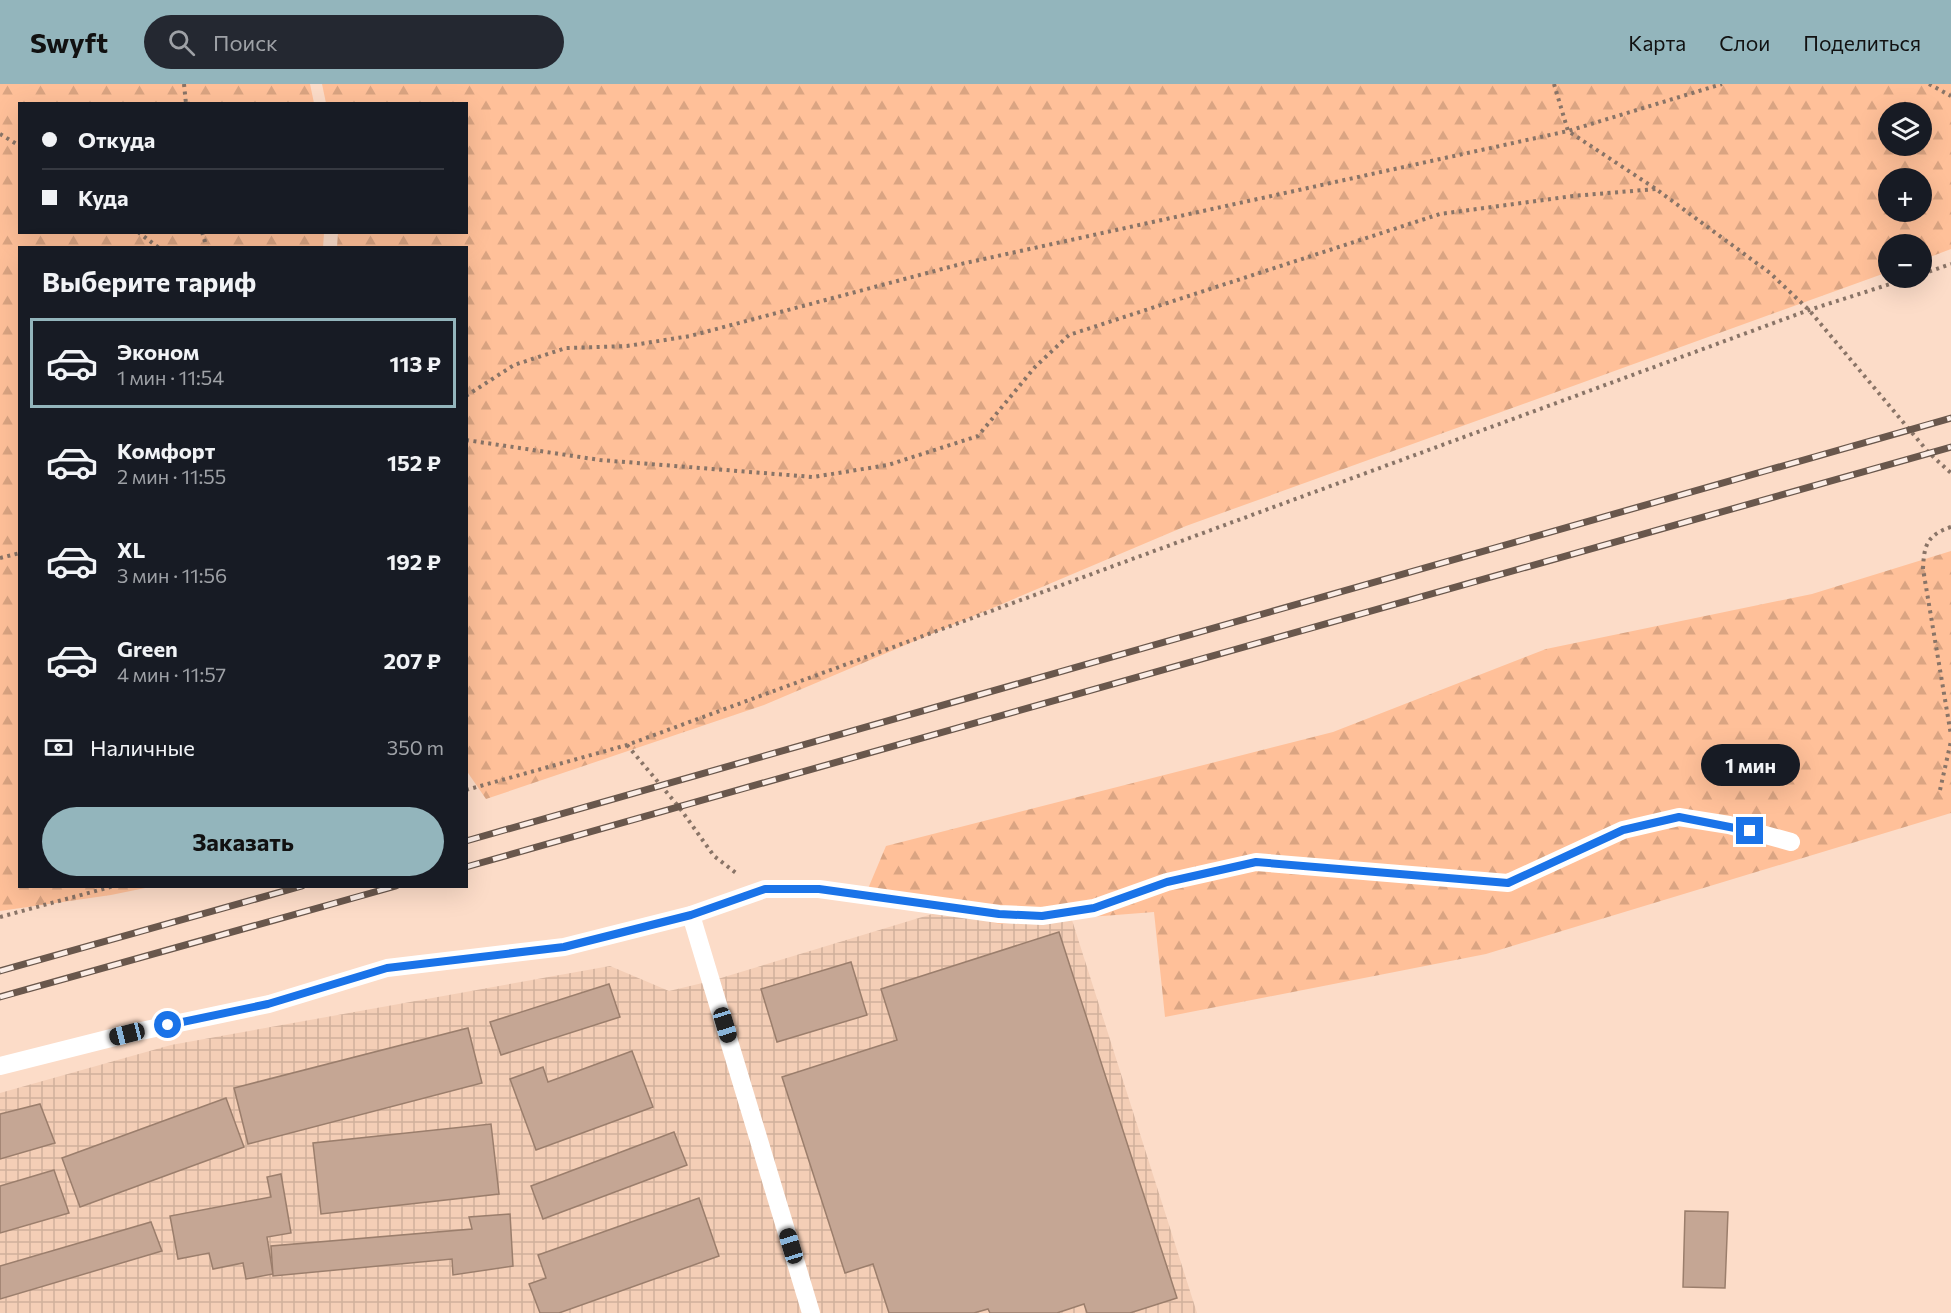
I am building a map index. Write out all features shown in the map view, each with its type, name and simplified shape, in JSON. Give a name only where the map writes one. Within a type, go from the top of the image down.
[{"type":"lane","points":[[0,1066],[127,1034],[268,1004],[387,968],[564,947],[691,915],[765,889],[819,889],[999,914],[1042,916],[1094,908],[1167,882],[1256,862],[1508,883],[1623,830],[1679,817],[1730,825],[1791,842]]},
{"type":"lane","points":[[691,915],[811,1313]]},
{"type":"path","points":[[184,84],[186,102]]},
{"type":"path","points":[[1554,84],[1568,131],[1656,189],[1770,273],[1809,309],[1929,453],[1951,473]]},
{"type":"path","points":[[468,395],[514,365],[566,348],[627,345],[690,336],[961,264],[1568,131],[1722,84]]},
{"type":"path","points":[[1929,84],[1951,96]]},
{"type":"path","points":[[0,134],[18,145]]},
{"type":"path","points":[[468,440],[600,460],[813,477],[888,465],[978,436],[1028,374],[1069,335],[1440,214],[1573,196],[1656,189]]},
{"type":"path","points":[[141,234],[156,246]]},
{"type":"path","points":[[1932,271],[1951,264]]},
{"type":"path","points":[[468,789],[627,745],[1809,309],[1878,288]]},
{"type":"path","points":[[1951,527],[1938,531],[1924,546],[1923,569],[1951,735]]},
{"type":"path","points":[[0,558],[18,554]]},
{"type":"path","points":[[1940,790],[1951,741]]},
{"type":"path","points":[[627,745],[680,807],[714,856],[741,877],[765,889]]},
{"type":"path","points":[[0,917],[107,888]]},
{"type":"shaded area","points":[[1058,876],[1197,1313],[0,1313],[0,1093],[171,1045],[610,966],[669,991],[711,981]]},
{"type":"green space","points":[[0,84],[310,84],[314,102],[18,102],[18,234],[324,234],[323,246],[18,246],[18,888],[145,888],[0,911]]},
{"type":"green space","points":[[322,84],[1951,84],[1951,249],[1932,256],[1932,234],[1878,234],[1878,276],[1186,526],[764,705],[486,799],[468,773],[468,246],[337,246],[338,234],[468,234],[468,102],[326,102]]},
{"type":"green space","points":[[1951,551],[1951,813],[1486,954],[1165,1017],[1154,912],[999,924],[867,891],[886,846],[1333,732],[1546,649],[1812,594]]},
{"type":"building","points":[[1059,932],[1177,1298],[1130,1313],[1087,1313],[1084,1304],[1057,1313],[990,1313],[988,1309],[974,1313],[889,1313],[873,1264],[845,1273],[782,1077],[897,1040],[881,989]]},
{"type":"building","points":[[851,962],[867,1015],[777,1042],[761,989]]},
{"type":"building","points":[[609,984],[620,1017],[501,1055],[490,1022]]},
{"type":"building","points":[[468,1028],[482,1083],[248,1144],[234,1088]]},
{"type":"building","points":[[632,1051],[653,1107],[536,1150],[510,1079],[543,1067],[548,1082]]},
{"type":"building","points":[[226,1098],[244,1147],[80,1207],[62,1158]]},
{"type":"building","points":[[40,1104],[55,1143],[0,1159],[0,1114]]},
{"type":"building","points":[[491,1124],[499,1194],[321,1214],[313,1143]]},
{"type":"building","points":[[674,1132],[687,1165],[543,1219],[531,1186]]},
{"type":"building","points":[[54,1170],[69,1213],[0,1233],[0,1186]]},
{"type":"building","points":[[281,1174],[291,1233],[267,1237],[273,1274],[246,1279],[243,1263],[213,1269],[209,1253],[178,1259],[170,1216],[271,1197],[267,1177]]},
{"type":"building","points":[[699,1198],[719,1256],[559,1313],[540,1313],[529,1284],[546,1278],[538,1255]]},
{"type":"building","points":[[1685,1211],[1728,1212],[1725,1288],[1683,1287]]},
{"type":"building","points":[[510,1214],[513,1266],[453,1275],[452,1259],[273,1276],[271,1246],[472,1229],[469,1217]]},
{"type":"building","points":[[151,1222],[162,1251],[0,1299],[0,1266]]},
{"type":"railway","points":[[468,840],[1951,418]]},
{"type":"railway","points":[[468,866],[1951,447]]},
{"type":"railway","points":[[0,971],[295,888]]},
{"type":"railway","points":[[0,997],[389,888]]},
{"type":"route","points":[[168,1025],[268,1004],[387,968],[462,957],[564,947],[691,915],[765,889],[819,889],[999,914],[1042,916],[1094,908],[1167,882],[1224,867],[1256,862],[1473,878],[1508,883],[1623,830],[1679,817],[1730,825],[1750,831]]}]
